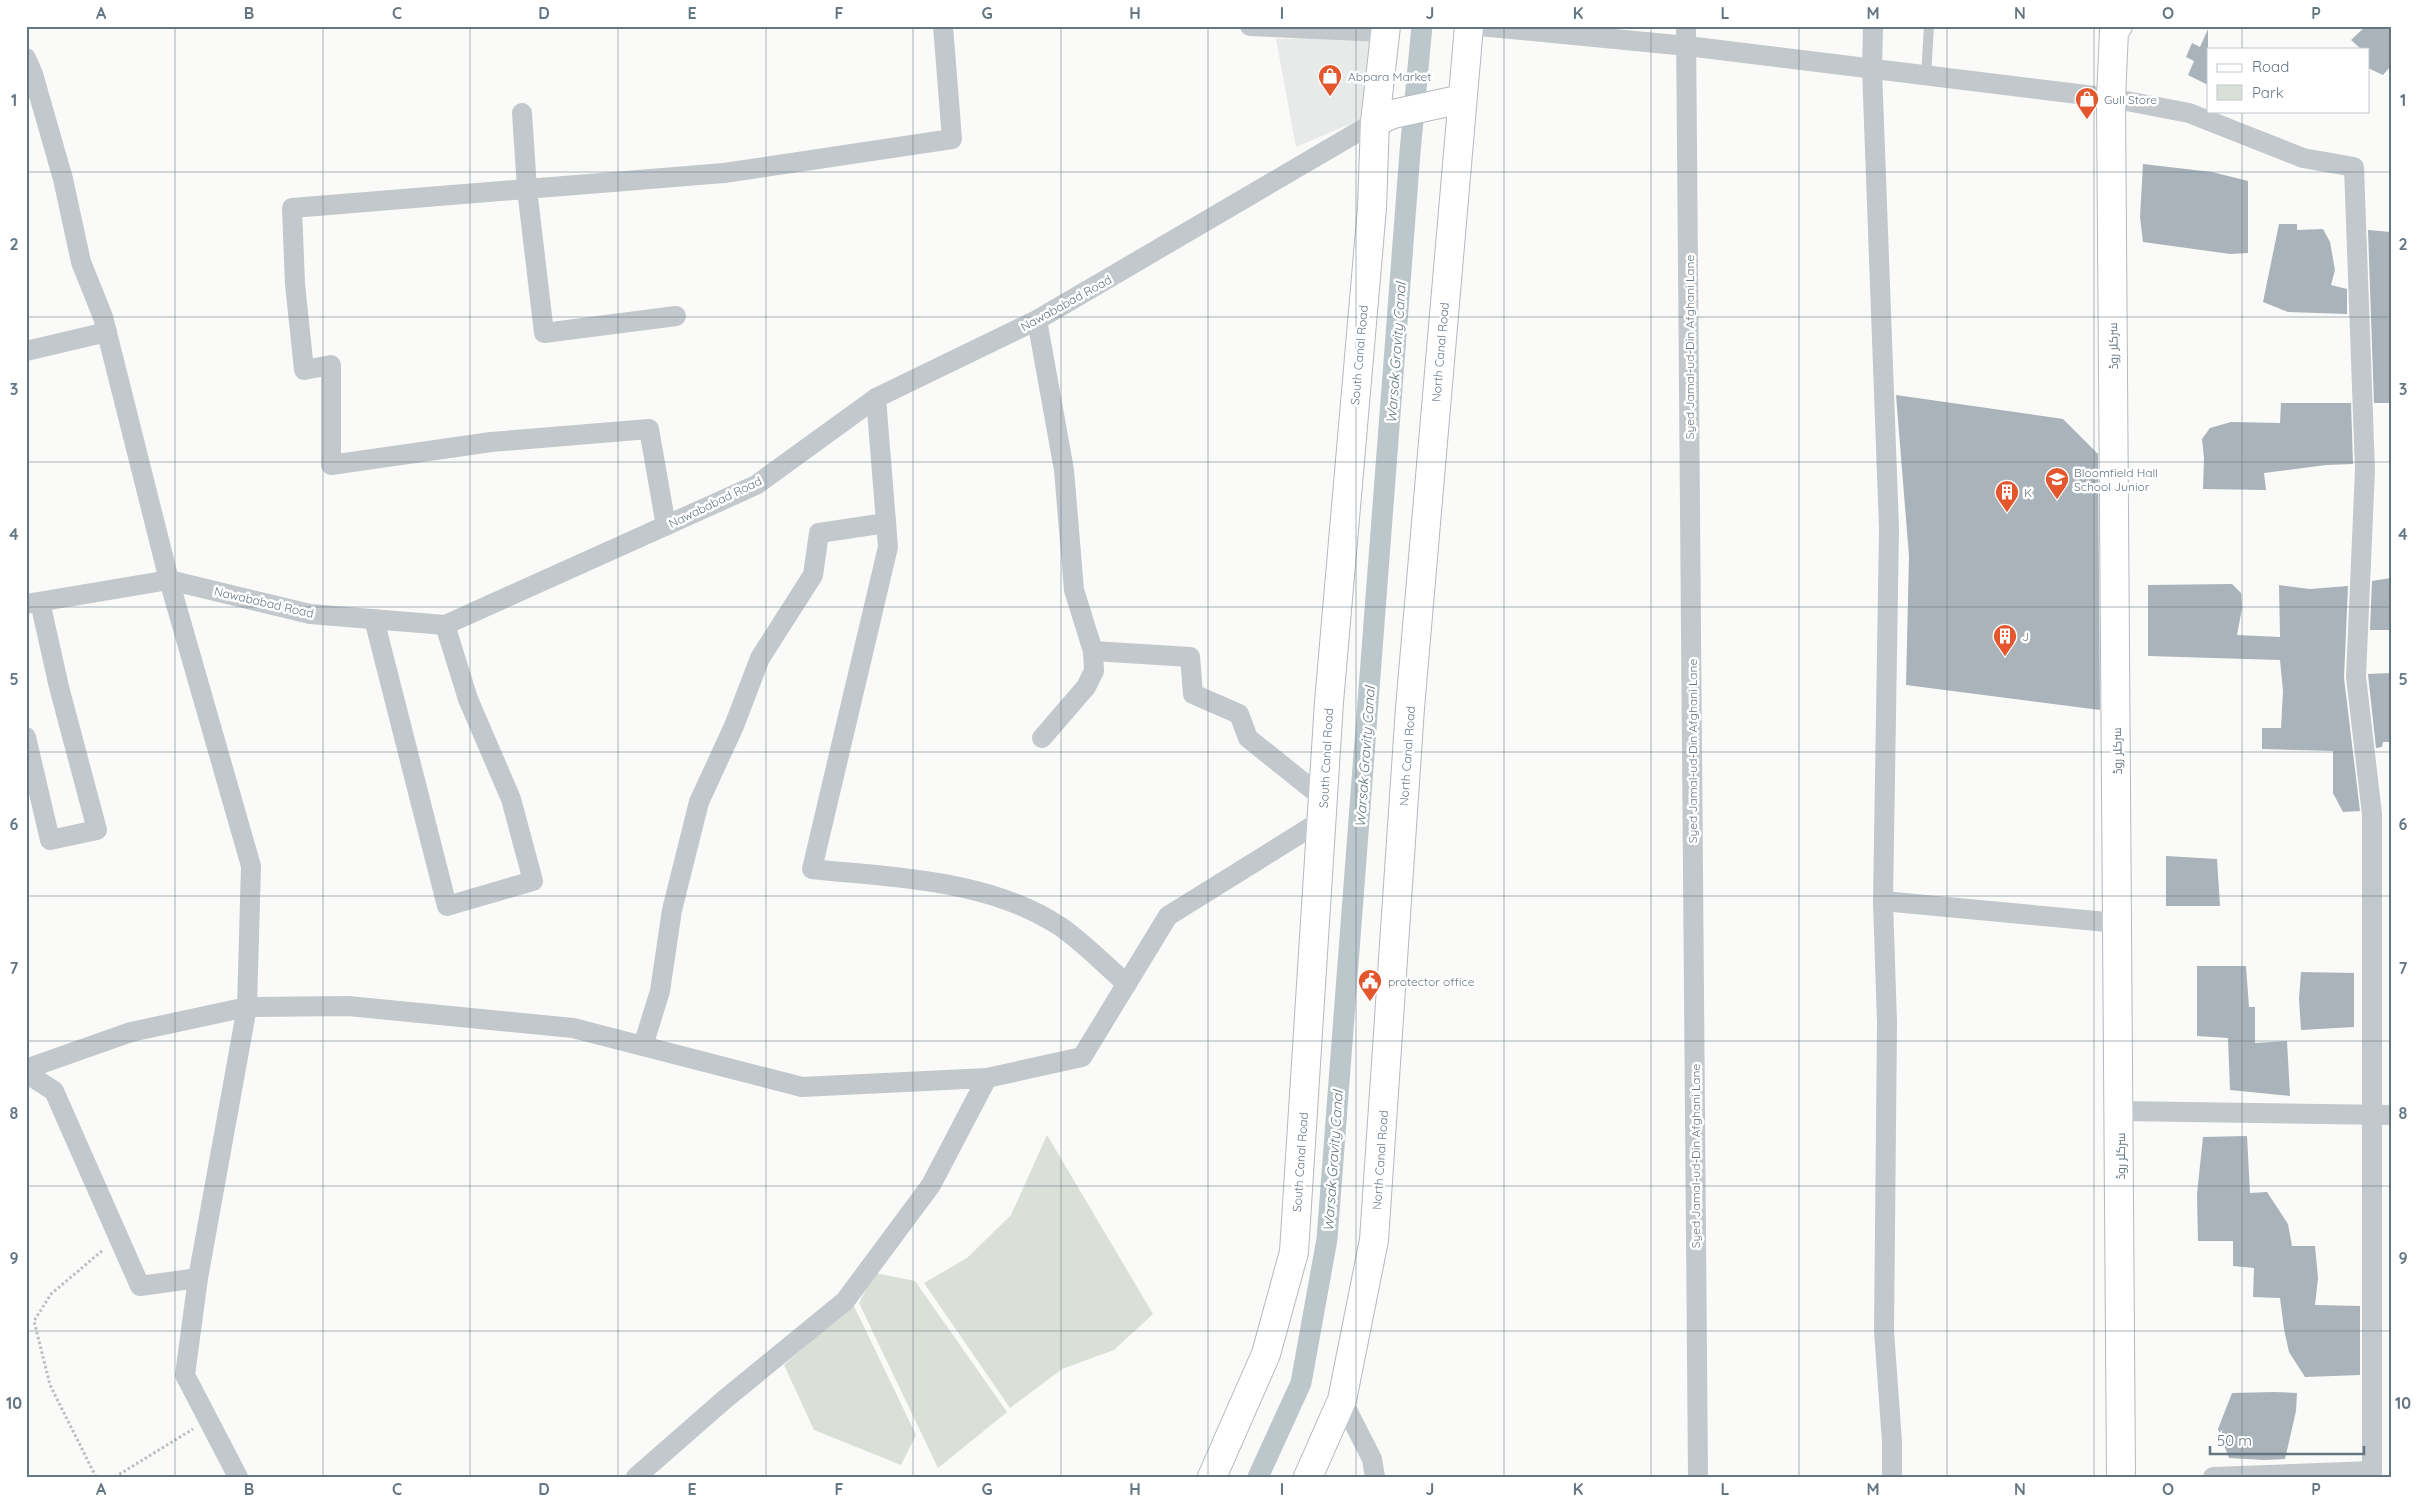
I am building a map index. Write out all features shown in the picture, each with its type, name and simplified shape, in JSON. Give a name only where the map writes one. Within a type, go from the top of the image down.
[{"type":"main road","name":"North Canal Road","points":[[1308,1477],[1342,1400],[1374,1240],[1410,708],[1469,26]]},
{"type":"main road","name":"سرکلر روڈ","points":[[2115,28],[2111,98],[2120,1111],[2121,1477]]},
{"type":"main road","name":"South Canal Road","points":[[1212,1477],[1266,1354],[1294,1252],[1330,693],[1372,208],[1384,118],[1386,29]]},
{"type":"main road","points":[[1384,118],[1434,104],[1462,99]]},
{"type":"street","points":[[666,526],[649,430],[491,442],[331,465],[331,365],[304,370],[296,284],[292,208],[724,172],[952,139],[943,26]]},
{"type":"street","points":[[1250,26],[1386,29]]},
{"type":"street","points":[[1478,26],[1687,46],[2111,98],[2190,113],[2303,158],[2354,167],[2364,470],[2356,677],[2372,814],[2382,1115],[2382,1310],[2372,1474],[2213,1477]]},
{"type":"street","name":"Syed Jamal-ud-Din Afghani Lane","points":[[1686,26],[1698,1477]]},
{"type":"street","points":[[1873,26],[1872,69],[1889,528],[1883,901],[1887,1023],[1884,1331],[1892,1442],[1892,1477]]},
{"type":"street","points":[[26,58],[33,74],[63,179],[81,262],[107,332],[169,580],[251,866],[247,1007],[198,1278],[185,1375],[238,1477]]},
{"type":"street","points":[[522,113],[527,189],[544,333],[676,316]]},
{"type":"street","name":"Nawababad Road","points":[[33,603],[169,580],[310,614],[445,625],[756,485],[876,398],[1037,320],[1384,118]]},
{"type":"street","points":[[1037,320],[1064,470],[1074,590],[1093,651],[1094,671],[1086,687],[1042,738]]},
{"type":"street","points":[[26,351],[107,332]]},
{"type":"street","points":[[876,398],[888,547],[812,869],[948,884],[1013,902],[1061,927],[1127,984]]},
{"type":"street","points":[[643,1046],[660,991],[672,910],[699,802],[734,726],[760,658],[813,575],[819,533],[886,523]]},
{"type":"street","points":[[26,737],[50,840],[97,830],[59,688],[33,603]]},
{"type":"street","points":[[374,619],[446,906],[533,881],[512,799],[468,699],[445,625]]},
{"type":"street","points":[[26,1069],[130,1032],[247,1007],[348,1006],[572,1028],[802,1087],[986,1078],[1082,1057],[1168,916],[1323,809],[1248,738],[1239,714],[1193,694],[1190,657],[1093,651]]},
{"type":"street","points":[[1883,901],[2118,923]]},
{"type":"street","points":[[26,1073],[54,1091],[110,1216],[117,1238],[140,1286],[198,1278]]},
{"type":"street","points":[[636,1477],[724,1400],[845,1302],[931,1185],[986,1078]]},
{"type":"street","points":[[2120,1111],[2382,1115]]},
{"type":"street","points":[[1342,1400],[1372,1460],[1375,1477]]},
{"type":"lane","points":[[1926,76],[1929,26]]},
{"type":"path","points":[[96,1477],[50,1385],[34,1321],[51,1294],[117,1238]]},
{"type":"path","points":[[115,1477],[208,1420]]},
{"type":"shaded area","name":"Abpara Market","points":[[1381,36],[1371,115],[1296,147],[1276,39]]},
{"type":"green space","points":[[1047,1135],[1153,1314],[1114,1350],[1062,1369],[1010,1408],[924,1283],[967,1258],[1011,1215]]},
{"type":"green space","points":[[875,1273],[915,1281],[1007,1412],[938,1468],[859,1303]]},
{"type":"green space","points":[[853,1304],[916,1435],[901,1465],[814,1430],[784,1365]]},
{"type":"building","points":[[2366,26],[2391,26],[2391,66],[2383,75],[2370,69],[2370,48],[2360,48],[2351,40]]},
{"type":"building","points":[[2208,29],[2207,84],[2188,75],[2194,61],[2186,57],[2192,43],[2200,47]]},
{"type":"building","points":[[2143,164],[2212,172],[2248,181],[2248,253],[2230,254],[2143,242],[2140,217]]},
{"type":"building","points":[[2279,224],[2297,224],[2297,230],[2323,229],[2330,242],[2335,270],[2331,285],[2347,289],[2347,314],[2288,312],[2263,302]]},
{"type":"building","points":[[2368,230],[2391,232],[2391,403],[2374,403]]},
{"type":"building","points":[[1896,395],[2063,419],[2098,454],[2100,710],[1906,685],[1909,556]]},
{"type":"building","points":[[2281,403],[2351,403],[2353,464],[2326,465],[2264,473],[2266,490],[2203,489],[2204,458],[2202,439],[2210,428],[2231,422],[2280,423]]},
{"type":"building","points":[[2391,578],[2391,630],[2370,630],[2372,581]]},
{"type":"building","points":[[2232,584],[2241,593],[2242,608],[2237,635],[2280,637],[2279,585],[2310,589],[2348,586],[2344,678],[2360,811],[2343,812],[2333,793],[2333,751],[2262,749],[2262,728],[2281,728],[2283,691],[2280,660],[2148,656],[2148,585]]},
{"type":"building","points":[[2391,673],[2391,742],[2383,742],[2382,747],[2376,748],[2368,674]]},
{"type":"building","points":[[2166,856],[2217,859],[2220,906],[2166,906]]},
{"type":"building","points":[[2197,966],[2246,966],[2249,1007],[2255,1007],[2255,1043],[2287,1041],[2290,1096],[2230,1090],[2228,1038],[2197,1036]]},
{"type":"building","points":[[2301,972],[2354,973],[2354,1027],[2301,1030],[2299,999]]},
{"type":"building","points":[[2247,1136],[2250,1193],[2267,1192],[2288,1224],[2292,1246],[2315,1246],[2318,1278],[2315,1305],[2360,1306],[2360,1375],[2305,1377],[2289,1352],[2280,1298],[2253,1297],[2254,1268],[2233,1266],[2233,1241],[2198,1241],[2197,1194],[2203,1137]]},
{"type":"building","points":[[2232,1393],[2297,1393],[2296,1411],[2285,1459],[2229,1458],[2218,1429]]},
{"type":"waterway","name":"Warsak Gravity Canal","points":[[1258,1477],[1301,1383],[1327,1239],[1410,152],[1422,26]]},
{"type":"place","name":"Abpara Market","points":[[1330,97]]},
{"type":"place","name":"Gull Store","points":[[2087,120]]},
{"type":"place","name":"Bloomfield Hall School Junior","points":[[2057,500]]},
{"type":"place","name":"K","points":[[2007,513]]},
{"type":"place","name":"J","points":[[2005,657]]},
{"type":"place","name":"protector office","points":[[1370,1002]]}]
